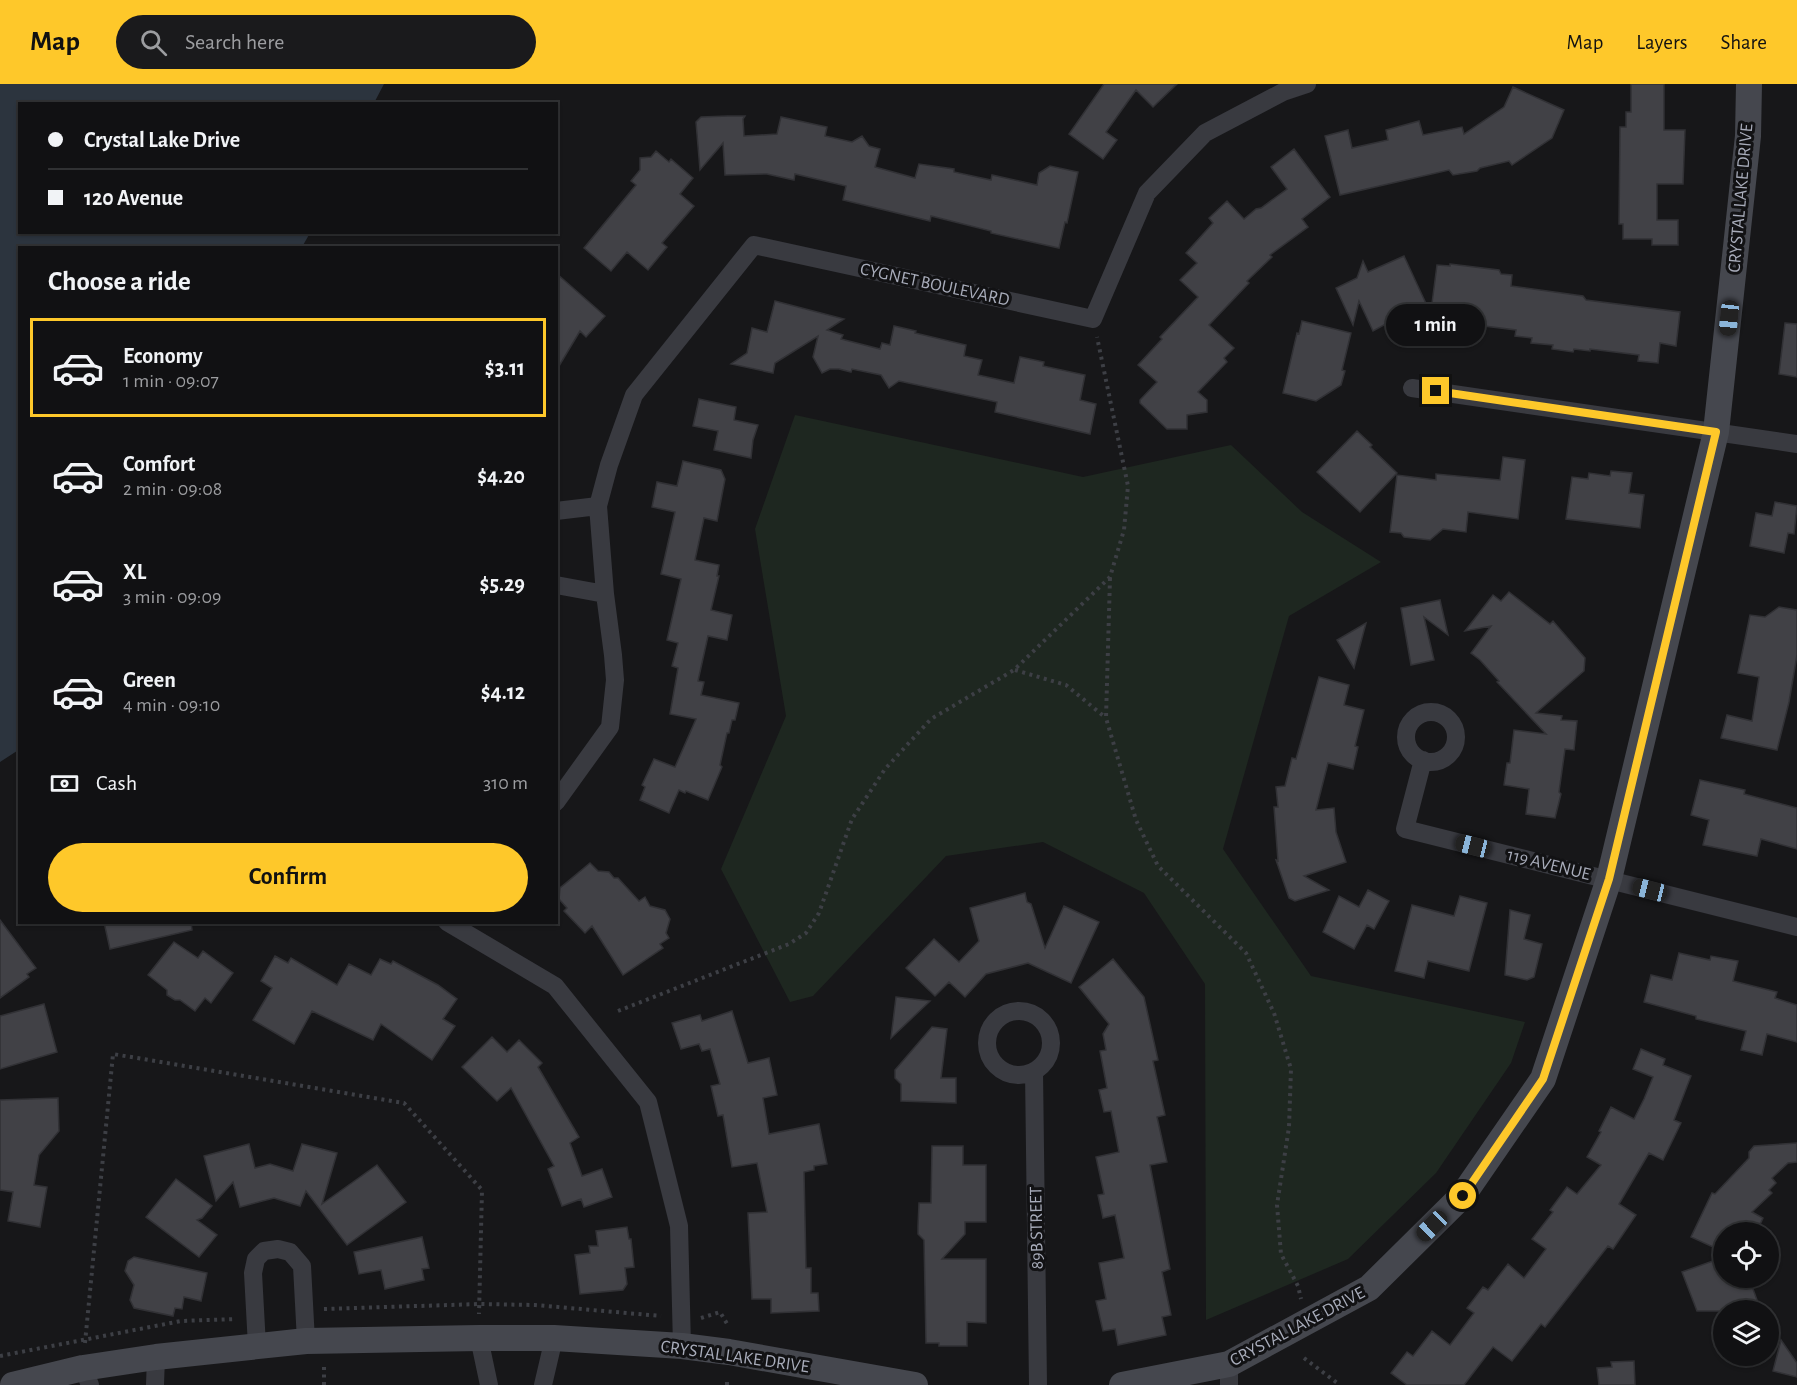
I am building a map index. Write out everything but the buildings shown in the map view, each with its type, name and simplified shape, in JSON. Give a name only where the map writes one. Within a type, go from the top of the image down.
[{"type":"street","points":[[1093,319],[1147,193],[1204,133],[1282,92],[1307,84]]},
{"type":"street","name":"CRYSTAL LAKE DRIVE","points":[[1122,1385],[1229,1375],[1369,1288],[1463,1196],[1543,1079],[1609,879],[1716,432],[1748,136],[1749,84]]},
{"type":"street","name":"CYGNET BOULEVARD","points":[[558,799],[610,727],[615,680],[598,506],[609,465],[634,395],[754,245],[1093,319]]},
{"type":"street","points":[[1413,388],[1797,444]]},
{"type":"street","points":[[558,511],[598,506]]},
{"type":"street","points":[[558,585],[605,594]]},
{"type":"street","name":"119 AVENUE","points":[[1423,760],[1405,829],[1797,927]]},
{"type":"street","points":[[454,924],[555,986],[648,1102],[678,1226],[682,1346]]},
{"type":"street","name":"89B STREET","points":[[1034,1071],[1038,1385]]},
{"type":"street","points":[[257,1346],[254,1266],[256,1259],[264,1251],[278,1249],[290,1252],[302,1266],[306,1341]]},
{"type":"street","points":[[479,1338],[489,1385]]},
{"type":"street","name":"CRYSTAL LAKE DRIVE","points":[[13,1385],[87,1376],[156,1357],[306,1341],[479,1338],[554,1338],[682,1346],[729,1352],[902,1384]]},
{"type":"street","points":[[543,1385],[554,1338]]},
{"type":"street","points":[[155,1385],[156,1357]]},
{"type":"path","points":[[1093,319],[1128,486],[1124,530],[1110,577],[1106,718],[1137,820],[1158,866],[1246,953],[1274,1013],[1291,1069],[1289,1127],[1277,1205],[1281,1254],[1298,1286],[1302,1302]]},
{"type":"path","points":[[618,1011],[789,944],[807,933],[819,913],[852,819],[885,769],[931,719],[1014,670],[1110,577]]},
{"type":"path","points":[[1014,670],[1066,685],[1106,718]]},
{"type":"path","points":[[87,1376],[113,1054],[404,1104],[482,1191],[479,1338]]},
{"type":"path","points":[[1304,1358],[1340,1385]]},
{"type":"path","points":[[727,1379],[727,1385]]},
{"type":"shaded area","points":[[0,84],[384,84],[375,102],[18,102],[18,234],[309,234],[303,246],[18,246],[18,750],[0,762]]},
{"type":"shaded area","points":[[795,415],[1083,477],[1231,445],[1302,512],[1381,562],[1289,616],[1223,849],[1311,976],[1525,1022],[1511,1063],[1436,1173],[1348,1259],[1206,1320],[1205,984],[1144,893],[1043,842],[946,856],[813,996],[790,1002],[721,869],[786,716],[755,529]]},
{"type":"route","points":[[1436,391],[1716,432],[1609,879],[1543,1079],[1463,1196]]}]
